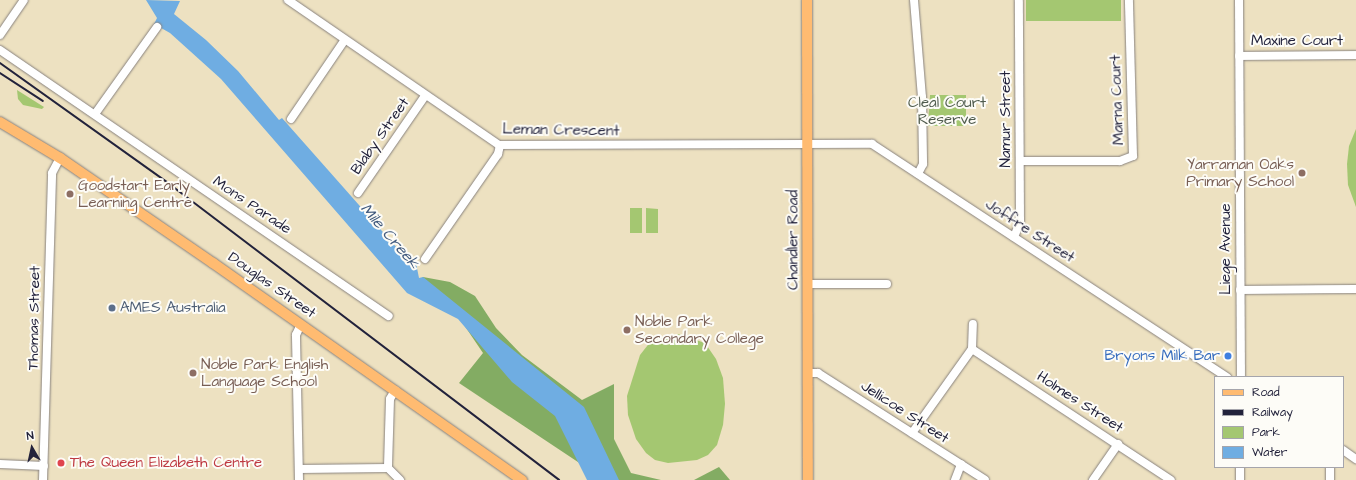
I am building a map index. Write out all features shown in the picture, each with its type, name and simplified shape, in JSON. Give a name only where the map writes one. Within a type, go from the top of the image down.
[{"type":"main road","name":"Chandler Road","points":[[807,0],[808,480]]},
{"type":"main road","name":"Douglas Street","points":[[0,122],[60,158],[301,324],[522,480]]},
{"type":"street","points":[[0,35],[24,0]]},
{"type":"street","name":"Leman Crescent","points":[[288,0],[344,41],[500,145],[807,144]]},
{"type":"street","points":[[914,0],[922,97],[922,164],[918,174]]},
{"type":"street","name":"Namur Street","points":[[1014,237],[1020,222],[1019,0]]},
{"type":"street","name":"Marna Court","points":[[1020,161],[1120,161],[1132,156],[1129,0]]},
{"type":"street","name":"Liege Avenue","points":[[1239,0],[1241,376]]},
{"type":"street","points":[[95,114],[157,27]]},
{"type":"street","points":[[292,119],[344,41]]},
{"type":"street","name":"Mons Parade","points":[[0,50],[389,316]]},
{"type":"street","name":"Maxine Court","points":[[1239,56],[1356,55]]},
{"type":"street","name":"Blaby Street","points":[[358,193],[425,96]]},
{"type":"street","name":"Joffre Street","points":[[807,144],[872,144],[1225,376]]},
{"type":"street","points":[[425,259],[498,154],[500,145]]},
{"type":"street","name":"Thomas Street","points":[[43,480],[52,172],[60,158]]},
{"type":"street","points":[[808,284],[887,284]]},
{"type":"street","points":[[1240,290],[1356,289]]},
{"type":"street","points":[[299,480],[296,335],[301,324]]},
{"type":"street","points":[[912,433],[972,349],[973,324]]},
{"type":"street","name":"Holmes Street","points":[[972,349],[1171,480]]},
{"type":"street","name":"Jellicoe Street","points":[[808,373],[818,373],[985,480]]},
{"type":"street","points":[[388,468],[390,400],[395,390]]},
{"type":"street","points":[[1093,480],[1118,444]]},
{"type":"street","points":[[1344,451],[1356,458]]},
{"type":"street","points":[[0,464],[44,466]]},
{"type":"street","points":[[954,480],[960,464]]},
{"type":"street","points":[[299,469],[388,468],[400,480]]},
{"type":"street","points":[[1240,468],[1240,480]]},
{"type":"street","points":[[1330,468],[1330,480]]},
{"type":"green space","points":[[1026,0],[1121,0],[1121,21],[1026,21]]},
{"type":"green space","points":[[17,90],[44,107],[42,109],[23,105],[18,99]]},
{"type":"green space","name":"Cleal Court Reserve","points":[[930,95],[966,95],[966,126],[928,126]]},
{"type":"green space","points":[[1356,129],[1356,207],[1348,185],[1347,164],[1349,146]]},
{"type":"green space","points":[[630,208],[642,208],[642,233],[630,233]]},
{"type":"green space","points":[[646,208],[658,209],[658,233],[646,233]]},
{"type":"green space","points":[[423,277],[450,282],[475,296],[496,328],[522,355],[582,400],[614,384],[614,439],[631,473],[661,480],[605,480],[459,383],[483,353],[460,319],[421,279]]},
{"type":"green space","points":[[678,334],[705,343],[716,359],[723,378],[725,404],[723,425],[717,445],[708,455],[697,460],[668,463],[655,460],[646,453],[636,439],[628,415],[627,396],[640,355],[651,341]]},
{"type":"green space","points":[[719,467],[730,480],[694,480]]},
{"type":"water","points":[[146,0],[180,1],[174,14],[206,40],[238,71],[279,120],[282,118],[405,257],[416,263],[419,278],[423,277],[584,407],[619,480],[587,480],[555,416],[512,382],[458,319],[407,293],[221,79],[170,33],[154,24],[157,18]]},
{"type":"railway","points":[[0,63],[168,183],[559,480]]},
{"type":"railway","points":[[0,73],[43,101]]},
{"type":"place","name":"Yarraman Oaks Primary School","points":[[1302,173]]},
{"type":"place","name":"Goodstart Early Learning Centre","points":[[70,194]]},
{"type":"place","name":"AMES Australia","points":[[112,308]]},
{"type":"place","name":"Noble Park Secondary College","points":[[627,330]]},
{"type":"place","name":"Bryons Milk Bar","points":[[1228,356]]},
{"type":"place","name":"Noble Park English Language School","points":[[193,373]]},
{"type":"place","name":"The Queen Elizabeth Centre","points":[[61,463]]},
{"type":"water label","name":"Mile Creek","points":[[390,236]]}]
